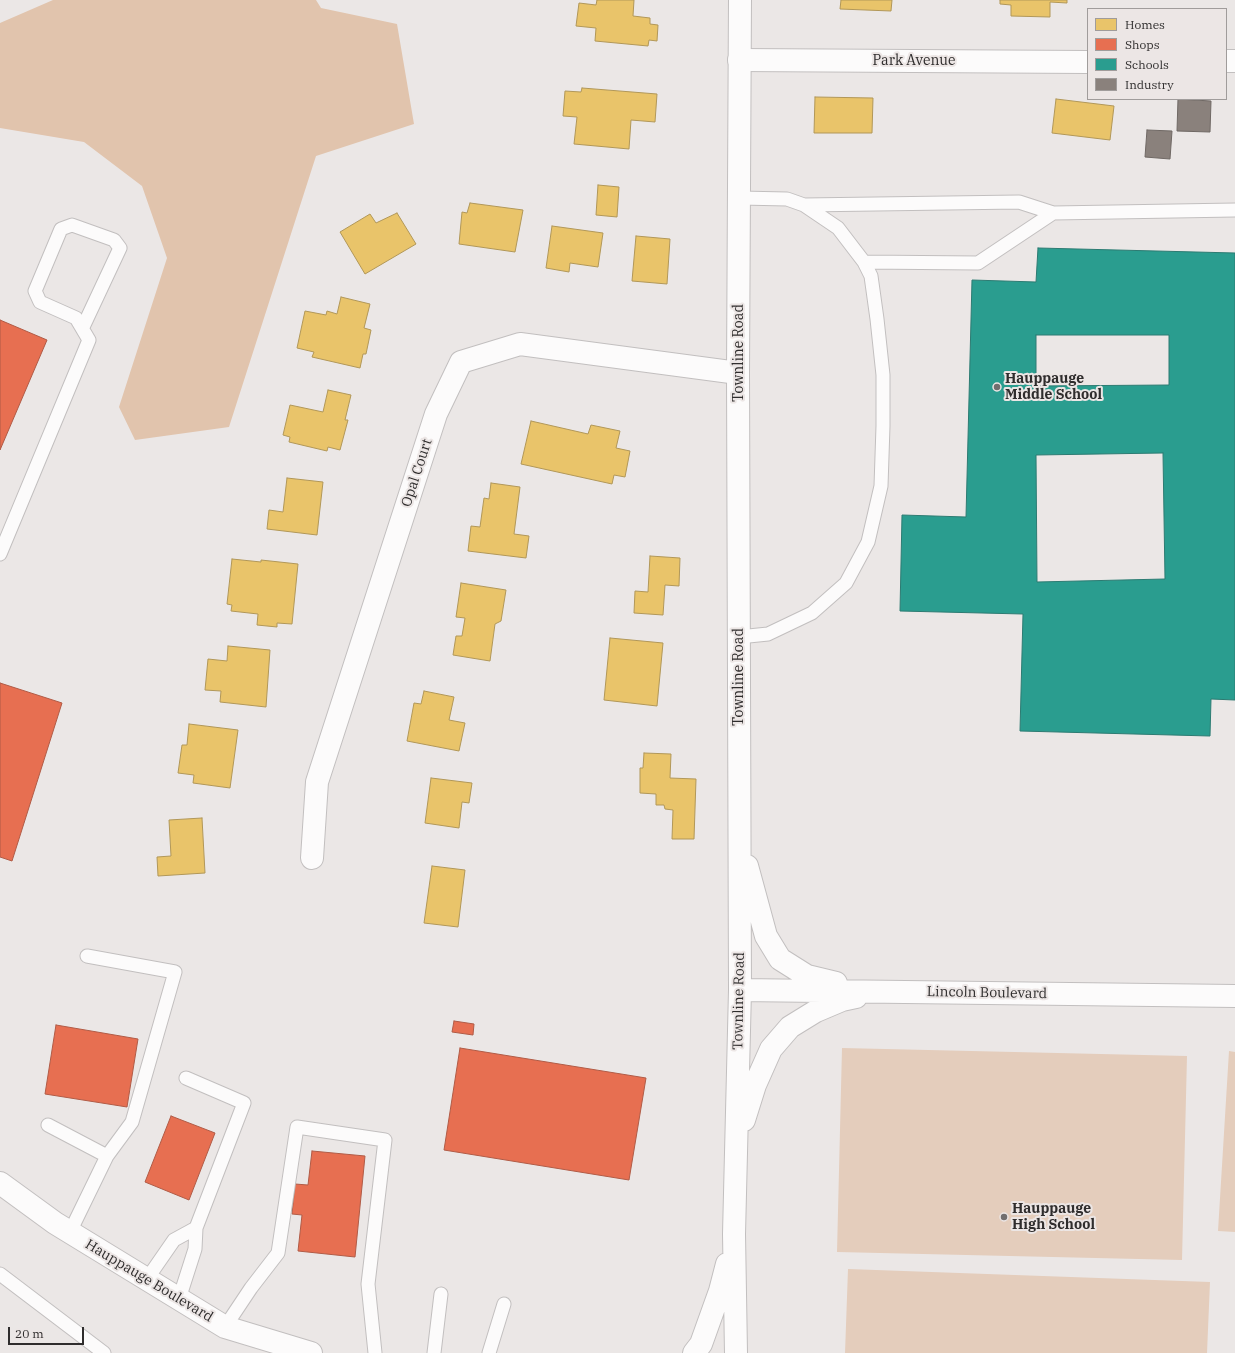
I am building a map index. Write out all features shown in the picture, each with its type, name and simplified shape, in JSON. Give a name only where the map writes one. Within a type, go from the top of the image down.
[{"type":"street","name":"Townline Road","points":[[736,1353],[734,1234],[740,990],[738,373],[740,0]]},
{"type":"street","name":"Park Avenue","points":[[739,60],[1087,62]]},
{"type":"street","name":"Opal Court","points":[[312,858],[317,782],[436,414],[461,362],[520,344],[738,373]]},
{"type":"street","points":[[739,839],[766,936],[780,959],[807,976],[843,985],[888,991]]},
{"type":"street","name":"Lincoln Boulevard","points":[[740,990],[1235,996]]},
{"type":"street","points":[[736,1147],[755,1085],[771,1049],[790,1028],[816,1011],[842,1000],[888,991]]},
{"type":"street","name":"Hauppauge Boulevard","points":[[0,1183],[70,1232],[225,1327],[287,1350],[311,1353]]},
{"type":"street","points":[[694,1353],[701,1344],[714,1309],[734,1234]]},
{"type":"lane","points":[[739,637],[768,634],[812,613],[846,583],[868,542],[881,486],[883,426],[883,375],[877,319],[872,276],[864,262],[838,228],[804,205],[787,199],[740,198]]},
{"type":"lane","points":[[804,205],[1019,202],[1053,213],[1235,210]]},
{"type":"lane","points":[[864,262],[978,263],[1053,213]]},
{"type":"lane","points":[[0,554],[89,340],[83,327],[76,318],[40,302],[35,291],[62,229],[72,225],[114,240],[120,248],[83,327]]},
{"type":"lane","points":[[70,1232],[107,1156],[132,1122],[175,972],[87,956]]},
{"type":"lane","points":[[179,1299],[195,1249],[196,1228],[244,1103],[186,1078]]},
{"type":"lane","points":[[48,1125],[107,1156]]},
{"type":"lane","points":[[225,1327],[251,1288],[278,1253],[297,1127],[385,1140],[368,1284],[374,1353]]},
{"type":"lane","points":[[147,1279],[174,1240],[196,1228]]},
{"type":"lane","points":[[0,1274],[104,1353]]},
{"type":"lane","points":[[434,1353],[441,1294]]},
{"type":"lane","points":[[489,1353],[504,1304]]},
{"type":"shaded area","points":[[53,0],[316,0],[321,8],[397,24],[414,124],[316,156],[229,427],[135,440],[119,407],[167,258],[142,186],[84,142],[0,128],[0,23]]},
{"type":"shaded area","points":[[842,1048],[1187,1056],[1182,1260],[837,1252]]},
{"type":"shaded area","points":[[1229,1051],[1235,1052],[1235,1232],[1218,1231]]},
{"type":"shaded area","points":[[848,1269],[1210,1282],[1207,1353],[845,1353]]},
{"type":"building: Homes","points":[[597,0],[634,0],[633,16],[650,18],[650,24],[658,25],[657,41],[649,40],[648,46],[595,41],[596,28],[576,26],[579,3],[596,5]]},
{"type":"building: Homes","points":[[841,0],[892,0],[891,11],[840,9]]},
{"type":"building: Homes","points":[[1000,0],[1067,0],[1067,3],[1050,2],[1050,17],[1011,16],[1011,5],[1000,4]]},
{"type":"building: Homes","points":[[582,88],[657,94],[655,122],[631,120],[629,149],[574,144],[577,117],[563,116],[565,91],[581,92]]},
{"type":"building: Homes","points":[[815,97],[873,98],[872,133],[814,133]]},
{"type":"building: Homes","points":[[1056,99],[1114,106],[1110,140],[1052,133]]},
{"type":"building: Homes","points":[[598,185],[619,187],[617,217],[596,215]]},
{"type":"building: Homes","points":[[470,203],[523,210],[515,252],[459,244],[462,212],[467,213]]},
{"type":"building: Homes","points":[[397,213],[416,244],[365,274],[340,232],[370,214],[376,223]]},
{"type":"building: Homes","points":[[552,226],[603,233],[598,267],[570,263],[569,272],[546,268]]},
{"type":"building: Homes","points":[[636,236],[670,239],[667,284],[632,281]]},
{"type":"building: Homes","points":[[341,297],[370,304],[364,328],[371,330],[366,354],[363,354],[360,368],[312,357],[314,352],[297,348],[305,311],[326,315],[327,311],[337,314]]},
{"type":"building: Homes","points":[[328,390],[351,395],[345,420],[348,420],[340,450],[328,447],[327,451],[289,442],[290,437],[283,435],[290,405],[323,412]]},
{"type":"building: Homes","points":[[531,421],[588,434],[591,425],[620,431],[616,448],[630,451],[625,477],[614,475],[612,484],[521,464]]},
{"type":"building: Homes","points":[[287,478],[323,482],[317,535],[267,529],[269,510],[283,512]]},
{"type":"building: Homes","points":[[491,483],[520,487],[514,534],[529,536],[526,558],[468,551],[471,526],[480,527],[484,498],[489,499]]},
{"type":"building: Homes","points":[[650,556],[680,558],[679,586],[665,585],[663,615],[634,613],[635,591],[648,592]]},
{"type":"building: Homes","points":[[232,559],[298,564],[292,624],[277,623],[277,627],[257,625],[258,614],[231,611],[232,605],[227,604]]},
{"type":"building: Homes","points":[[461,583],[506,590],[501,621],[495,624],[490,661],[453,655],[456,636],[462,636],[465,618],[456,617]]},
{"type":"building: Homes","points":[[610,638],[663,643],[657,706],[604,700]]},
{"type":"building: Homes","points":[[228,646],[270,650],[266,707],[220,702],[221,691],[205,690],[208,659],[227,661]]},
{"type":"building: Homes","points":[[424,691],[454,697],[449,720],[465,723],[459,751],[407,741],[414,703],[421,704]]},
{"type":"building: Homes","points":[[189,724],[238,730],[230,788],[193,783],[194,775],[178,773],[182,745],[187,745]]},
{"type":"building: Homes","points":[[644,753],[671,754],[670,778],[696,779],[694,839],[672,839],[673,810],[665,809],[664,805],[656,805],[656,794],[640,793],[640,768],[643,768]]},
{"type":"building: Homes","points":[[431,778],[472,783],[469,803],[462,802],[459,828],[425,823]]},
{"type":"building: Homes","points":[[202,818],[205,873],[158,876],[157,857],[171,856],[169,820]]},
{"type":"building: Homes","points":[[432,866],[465,870],[458,927],[424,923]]},
{"type":"building: Shops","points":[[0,320],[47,340],[0,450]]},
{"type":"building: Shops","points":[[0,683],[62,703],[12,861],[0,857]]},
{"type":"building: Shops","points":[[454,1021],[474,1024],[473,1035],[452,1032]]},
{"type":"building: Shops","points":[[56,1025],[138,1039],[127,1107],[45,1094]]},
{"type":"building: Shops","points":[[460,1048],[646,1078],[629,1180],[444,1150]]},
{"type":"building: Shops","points":[[171,1116],[215,1133],[189,1200],[145,1182]]},
{"type":"building: Shops","points":[[312,1151],[365,1156],[355,1257],[298,1251],[302,1215],[292,1214],[295,1184],[308,1185]]},
{"type":"building: Schools","points":[[1038,248],[1235,253],[1235,700],[1211,699],[1210,736],[1020,731],[1023,614],[900,611],[902,515],[966,517],[972,280],[1036,282]],"holes":[[[1036,335],[1169,335],[1169,385],[1036,386]],[[1163,453],[1165,579],[1037,582],[1036,455]]]},
{"type":"building: Industry","points":[[1178,100],[1211,101],[1210,132],[1177,131]]},
{"type":"building: Industry","points":[[1147,130],[1172,131],[1170,159],[1145,157]]},
{"type":"place","name":"Hauppauge Middle School","points":[[997,387]]},
{"type":"place","name":"Hauppauge High School","points":[[1004,1217]]}]
